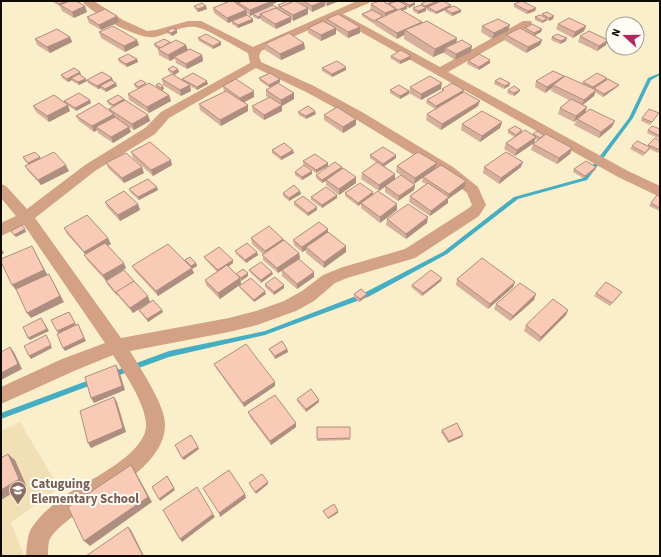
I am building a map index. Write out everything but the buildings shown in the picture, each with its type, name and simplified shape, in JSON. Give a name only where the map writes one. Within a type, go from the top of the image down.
[{"type":"street","points":[[1,396],[68,365],[117,346],[229,325],[257,318],[290,306],[308,296],[329,279],[343,273],[410,254],[474,212],[479,205],[473,190],[448,170],[358,115],[255,58],[201,24],[194,23],[174,27],[153,34],[137,33],[87,1]]},
{"type":"street","points":[[1,230],[26,217],[90,168],[150,130],[165,115],[255,58],[258,49],[278,38],[356,2]]},
{"type":"street","points":[[335,13],[438,72],[623,174],[660,192]]},
{"type":"street","points":[[438,72],[527,23]]},
{"type":"street","points":[[1,189],[26,217],[117,346],[135,376],[149,404],[156,424],[155,436],[151,444],[137,460],[74,503],[46,526],[38,540],[37,556]]},
{"type":"shaded area","name":"Catuguing Elementary School","points":[[20,422],[59,488],[11,522],[24,556],[1,556],[1,431]]},
{"type":"waterway","points":[[114,374],[169,354],[265,333],[366,295],[445,253],[516,198],[585,179],[631,118],[649,79],[660,74]]},
{"type":"waterway","points":[[1,416],[92,382]]},
{"type":"place","name":"Catuguing Elementary School","points":[[18,505]]}]
